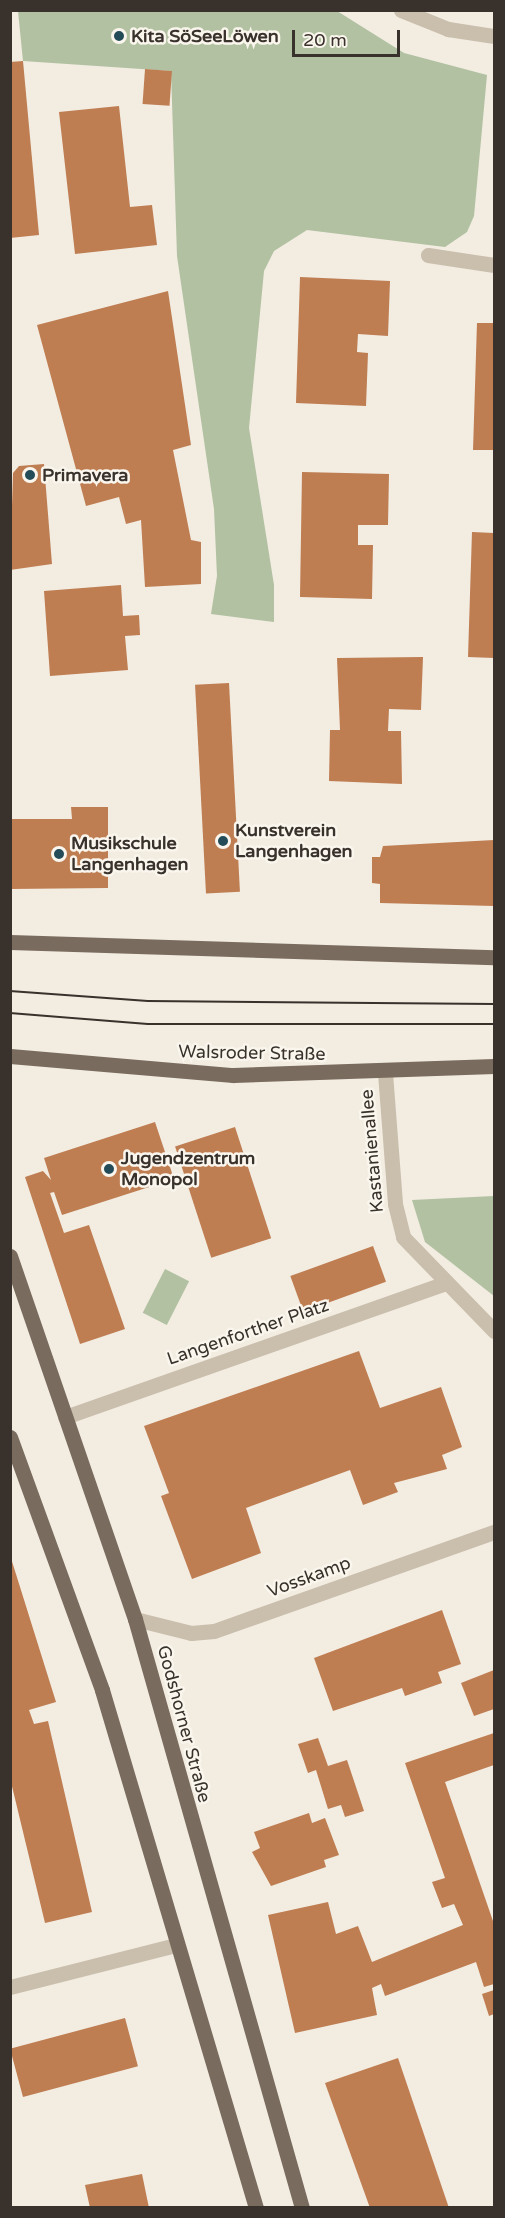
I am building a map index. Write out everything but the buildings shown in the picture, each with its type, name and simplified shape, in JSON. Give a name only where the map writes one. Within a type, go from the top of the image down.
[{"type":"main road","points":[[10,942],[495,957]]},
{"type":"main road","name":"Walsroder Straße","points":[[10,1056],[233,1075],[385,1073],[495,1066]]},
{"type":"main road","name":"Godshorner Straße","points":[[10,1256],[135,1619],[302,2208]]},
{"type":"main road","points":[[10,1437],[15,1461],[102,1690],[256,2208]]},
{"type":"street","points":[[401,10],[448,28],[495,36]]},
{"type":"street","points":[[428,255],[495,265]]},
{"type":"street","name":"Kastanienallee","points":[[385,1073],[398,1223],[444,1284],[495,1331]]},
{"type":"street","name":"Langenforther Platz","points":[[65,1417],[444,1284]]},
{"type":"street","name":"Vosskamp","points":[[135,1619],[191,1633],[214,1631],[495,1532]]},
{"type":"street","points":[[10,1987],[176,1945]]},
{"type":"green space","points":[[18,11],[337,11],[404,53],[487,75],[474,216],[467,232],[445,247],[307,230],[274,251],[264,271],[249,428],[274,585],[274,622],[211,614],[217,576],[214,509],[177,256],[171,71],[23,61]]},
{"type":"green space","points":[[494,1196],[494,1296],[425,1242],[412,1200]]},
{"type":"green space","points":[[165,1269],[189,1281],[167,1325],[143,1313]]},
{"type":"tram line","points":[[10,991],[148,1001],[494,1004]]},
{"type":"tram line","points":[[10,1013],[148,1024],[494,1024]]},
{"type":"place","name":"Kita SöSeeLöwen","points":[[119,36]]},
{"type":"place","name":"Primavera","points":[[30,475]]},
{"type":"place","name":"Kunstverein Langenhagen","points":[[223,841]]},
{"type":"place","name":"Musikschule Langenhagen","points":[[59,854]]},
{"type":"place","name":"Jugendzentrum Monopol","points":[[109,1169]]}]
